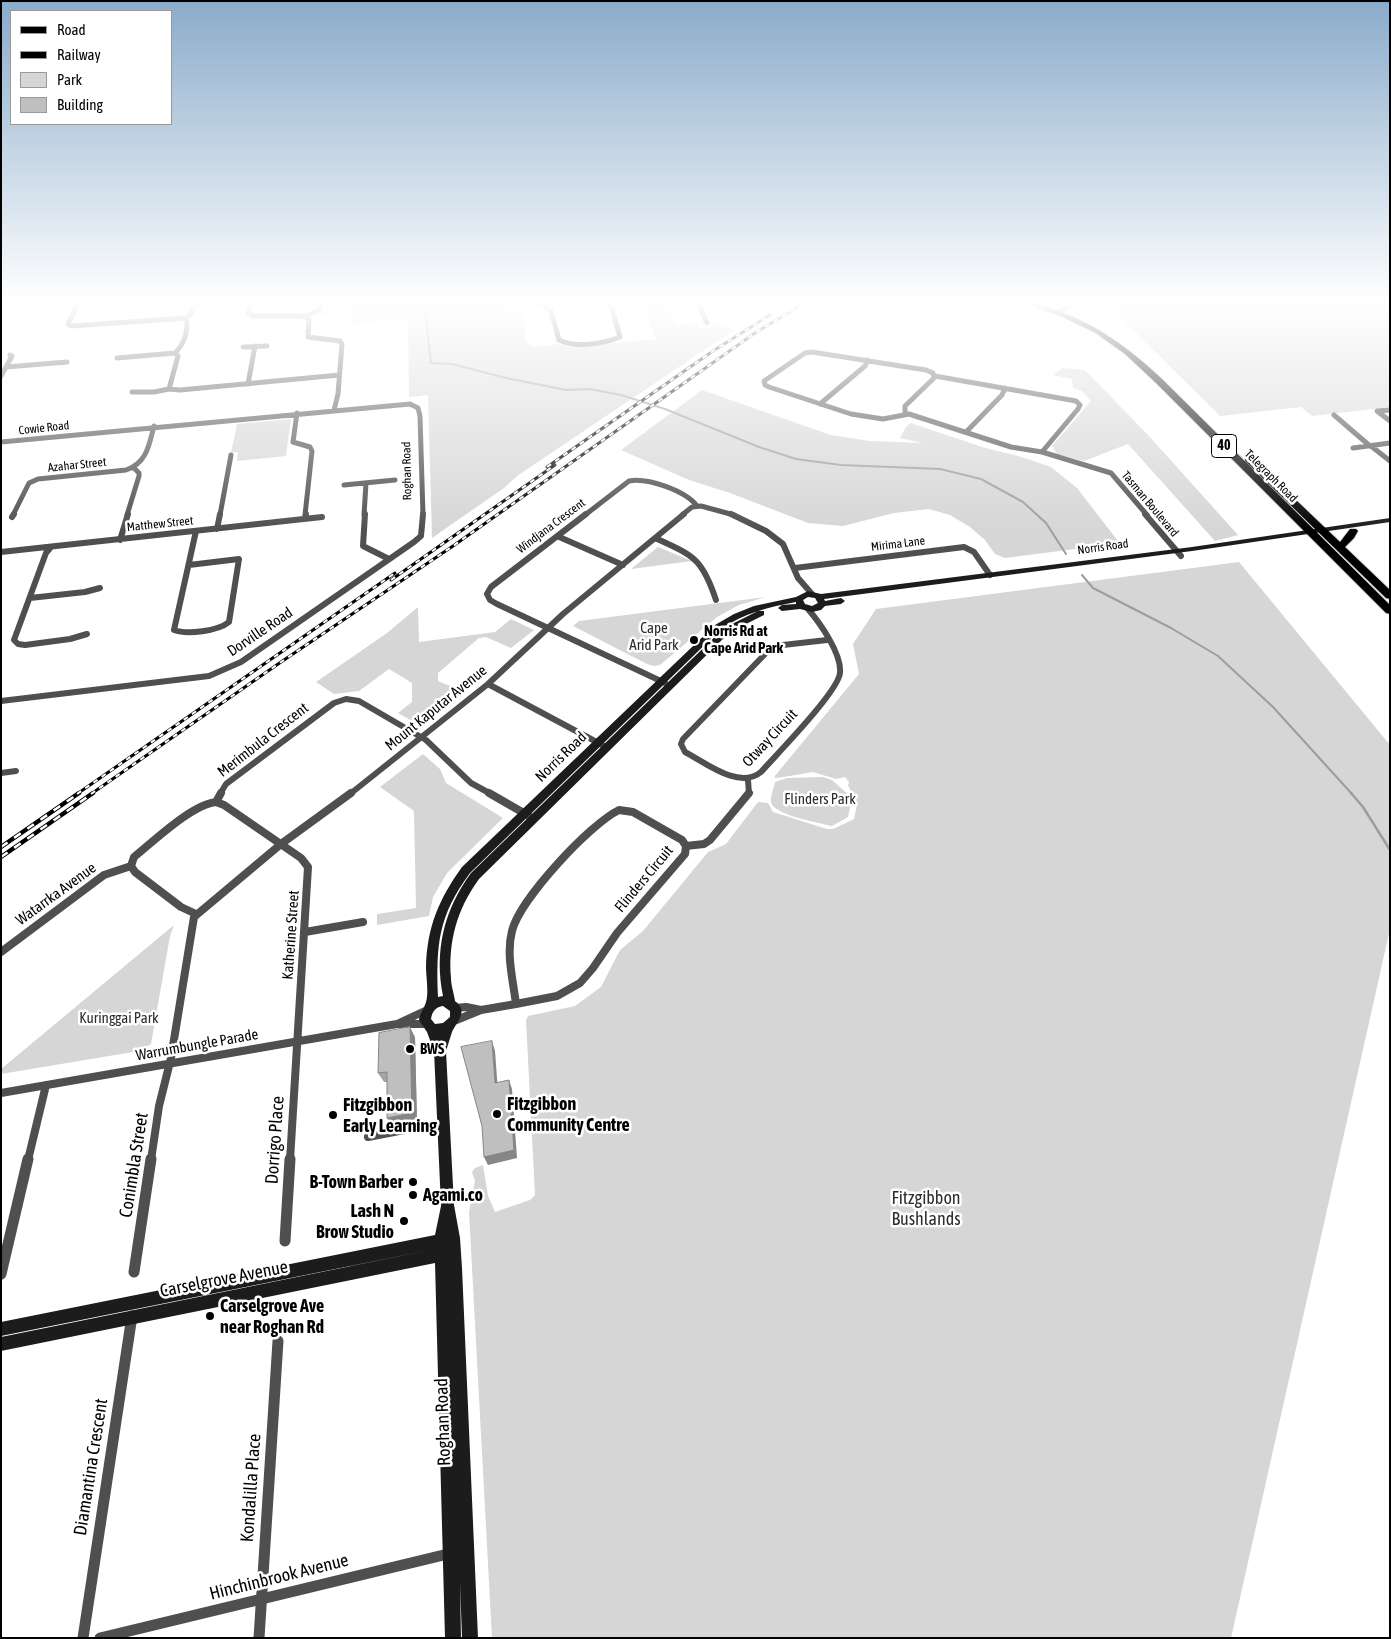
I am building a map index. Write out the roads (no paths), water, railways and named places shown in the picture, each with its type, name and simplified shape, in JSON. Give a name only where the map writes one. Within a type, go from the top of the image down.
[{"type":"main road","name":"Telegraph Road","points":[[1157,378],[1317,533],[1390,611]]},
{"type":"main road","name":"Norris Road","points":[[818,600],[1179,553],[1317,533],[1390,520]]},
{"type":"main road","name":"Norris Road","points":[[1317,533],[1390,526]]},
{"type":"main road","points":[[1339,548],[1351,536],[1353,531]]},
{"type":"main road","name":"Telegraph Road","points":[[1317,533],[1339,548],[1390,596]]},
{"type":"main road","name":"Norris Road","points":[[818,600],[990,575],[1179,553]]},
{"type":"main road","points":[[803,602],[818,600]]},
{"type":"main road","points":[[803,602],[818,600]]},
{"type":"main road","name":"Norris Road","points":[[430,1008],[432,944],[439,915],[444,902],[466,870],[528,816],[665,683],[727,630],[764,612],[803,602]]},
{"type":"main road","name":"Norris Road","points":[[452,1005],[446,982],[445,946],[454,909],[475,876],[528,816]]},
{"type":"main road","points":[[441,1002],[452,1005],[456,1012],[451,1024],[437,1030],[430,1026],[425,1020],[430,1008],[441,1002]]},
{"type":"main road","name":"Roghan Road","points":[[440,1051],[451,1024]]},
{"type":"main road","name":"Roghan Road","points":[[430,1026],[440,1051],[447,1205],[453,1638]]},
{"type":"main road","name":"Roghan Road","points":[[448,1246],[467,1549],[470,1638]]},
{"type":"main road","name":"Carselgrove Avenue","points":[[1,1329],[134,1302],[448,1246]]},
{"type":"main road","name":"Carselgrove Avenue","points":[[1,1344],[132,1317],[448,1246]]},
{"type":"street","points":[[169,389],[172,378]]},
{"type":"street","points":[[248,384],[249,378]]},
{"type":"street","points":[[132,392],[180,390],[304,378]]},
{"type":"street","points":[[334,410],[339,378]]},
{"type":"street","points":[[768,378],[764,381],[765,385],[769,387],[849,414],[878,419],[887,419],[905,414],[904,406],[932,378]]},
{"type":"street","points":[[820,404],[850,378]]},
{"type":"street","points":[[950,378],[1071,399],[1079,404],[1078,409],[1042,452]]},
{"type":"street","points":[[966,432],[1002,395],[1005,388]]},
{"type":"street","name":"Cowie Road","points":[[1,442],[404,403],[416,406]]},
{"type":"street","name":"Roghan Road","points":[[416,406],[420,416],[422,450],[423,528],[421,536]]},
{"type":"street","points":[[1390,410],[1377,411],[1390,421]]},
{"type":"street","points":[[297,413],[293,442],[310,447],[312,451],[305,519]]},
{"type":"street","name":"Tasman Boulevard","points":[[905,414],[1011,447],[1042,452],[1111,473],[1179,553]]},
{"type":"street","points":[[1334,414],[1390,461]]},
{"type":"street","points":[[120,540],[139,476],[139,473],[134,468],[143,462],[154,426]]},
{"type":"street","points":[[1354,448],[1390,443]]},
{"type":"street","points":[[217,529],[231,455]]},
{"type":"street","name":"Azahar Street","points":[[12,516],[29,484],[38,479],[134,468]]},
{"type":"street","name":"Windjana Crescent","points":[[549,627],[492,602],[487,594],[491,587],[626,484],[636,479],[646,480],[691,498],[697,506]]},
{"type":"street","points":[[344,485],[395,480]]},
{"type":"street","points":[[366,483],[364,546],[389,559]]},
{"type":"street","points":[[697,506],[711,507],[768,532],[784,546],[802,584],[803,602]]},
{"type":"street","name":"Mount Kaputar Avenue","points":[[196,914],[282,844],[336,805],[422,738],[488,684],[549,627],[654,538],[690,508],[697,506]]},
{"type":"street","name":"Matthew Street","points":[[1,552],[322,517]]},
{"type":"street","points":[[189,565],[239,556],[229,622],[226,625],[214,629],[176,632],[174,624],[196,532]]},
{"type":"street","name":"Dorville Road","points":[[1,701],[208,676],[223,671],[241,662],[421,536]]},
{"type":"street","points":[[557,536],[622,565]]},
{"type":"street","points":[[654,538],[690,554],[700,562],[706,571],[716,600]]},
{"type":"street","points":[[51,547],[46,553],[14,640],[18,644],[70,639],[87,634]]},
{"type":"street","name":"Mirima Lane","points":[[795,568],[961,547],[974,552],[990,575]]},
{"type":"street","points":[[802,584],[818,600]]},
{"type":"street","points":[[30,598],[85,592],[100,588]]},
{"type":"street","name":"Otway Circuit","points":[[818,600],[819,621]]},
{"type":"street","name":"Otway Circuit","points":[[803,602],[819,621],[839,668],[836,684],[761,772],[748,780],[733,777],[687,754],[682,747],[682,739],[766,653],[783,646],[827,640]]},
{"type":"street","points":[[549,627],[665,683]]},
{"type":"street","points":[[488,684],[602,744]]},
{"type":"street","name":"Merimbula Crescent","points":[[216,802],[226,784],[334,703],[350,698],[359,701],[422,738],[471,783],[528,816]]},
{"type":"street","points":[[1,773],[16,771]]},
{"type":"street","points":[[686,846],[704,844],[710,840],[748,795],[750,790],[748,780]]},
{"type":"street","points":[[170,1064],[191,927],[196,914],[182,907],[134,872],[131,866],[134,857],[139,851],[203,804],[216,802],[224,805],[282,844]]},
{"type":"street","name":"Flinders Circuit","points":[[451,1024],[481,1010],[516,1004],[557,996],[580,983],[593,968],[616,933],[685,854],[686,846],[680,838],[633,812],[619,810],[606,816],[532,893],[517,915],[510,940],[516,1004]]},
{"type":"street","name":"Katherine Street","points":[[282,844],[305,861],[308,867],[298,1042]]},
{"type":"street","name":"Watarrka Avenue","points":[[1,952],[99,878],[131,866]]},
{"type":"street","points":[[305,932],[363,922]]},
{"type":"street","name":"Flinders Circuit","points":[[452,1005],[481,1010]]},
{"type":"street","name":"Warrumbungle Parade","points":[[397,1024],[430,1008]]},
{"type":"street","name":"Warrumbungle Parade","points":[[1,1093],[397,1024],[430,1026]]},
{"type":"street","name":"Dorrigo Place","points":[[284,1241],[298,1042]]},
{"type":"street","name":"Conimbla Street","points":[[134,1272],[160,1100],[170,1064]]},
{"type":"street","points":[[1,1274],[46,1085]]},
{"type":"street","points":[[368,1137],[425,1126]]},
{"type":"street","name":"Diamantina Crescent","points":[[84,1638],[134,1302]]},
{"type":"street","name":"Kondalilla Place","points":[[259,1638],[278,1341]]},
{"type":"street","name":"Hinchinbrook Avenue","points":[[100,1638],[467,1549]]},
{"type":"waterway","points":[[508,378],[566,390],[590,389],[621,395],[665,409],[759,447],[796,459],[841,465],[940,469],[981,479],[1023,502],[1046,523],[1066,554]]},
{"type":"waterway","points":[[1082,575],[1093,588],[1171,628],[1218,656],[1273,707],[1352,794]]},
{"type":"waterway","points":[[1351,793],[1363,807],[1390,850]]},
{"type":"railway","points":[[547,467],[674,378]]},
{"type":"railway","points":[[91,794],[281,662],[453,546],[691,378]]},
{"type":"railway","points":[[391,580],[555,465]]},
{"type":"railway","points":[[77,794],[395,573]]},
{"type":"railway","points":[[1,847],[79,793]]},
{"type":"railway","points":[[1,857],[93,793]]},
{"type":"place","name":"Norris Rd at Cape Arid Park","points":[[694,640]]},
{"type":"place","name":"BWS","points":[[410,1049]]},
{"type":"place","name":"Fitzgibbon Community Centre","points":[[497,1114]]},
{"type":"place","name":"Fitzgibbon Early Learning","points":[[333,1115]]},
{"type":"place","name":"B-Town Barber","points":[[413,1182]]},
{"type":"place","name":"Agami.co","points":[[413,1195]]},
{"type":"place","name":"Lash N Brow Studio","points":[[404,1221]]},
{"type":"place","name":"Carselgrove Ave near Roghan Rd","points":[[210,1316]]},
{"type":"park label","name":"Cape Arid Park","points":[[654,636]]},
{"type":"park label","name":"Flinders Park","points":[[820,799]]},
{"type":"park label","name":"Kuringgai Park","points":[[119,1018]]},
{"type":"park label","name":"Fitzgibbon Bushlands","points":[[926,1208]]}]
